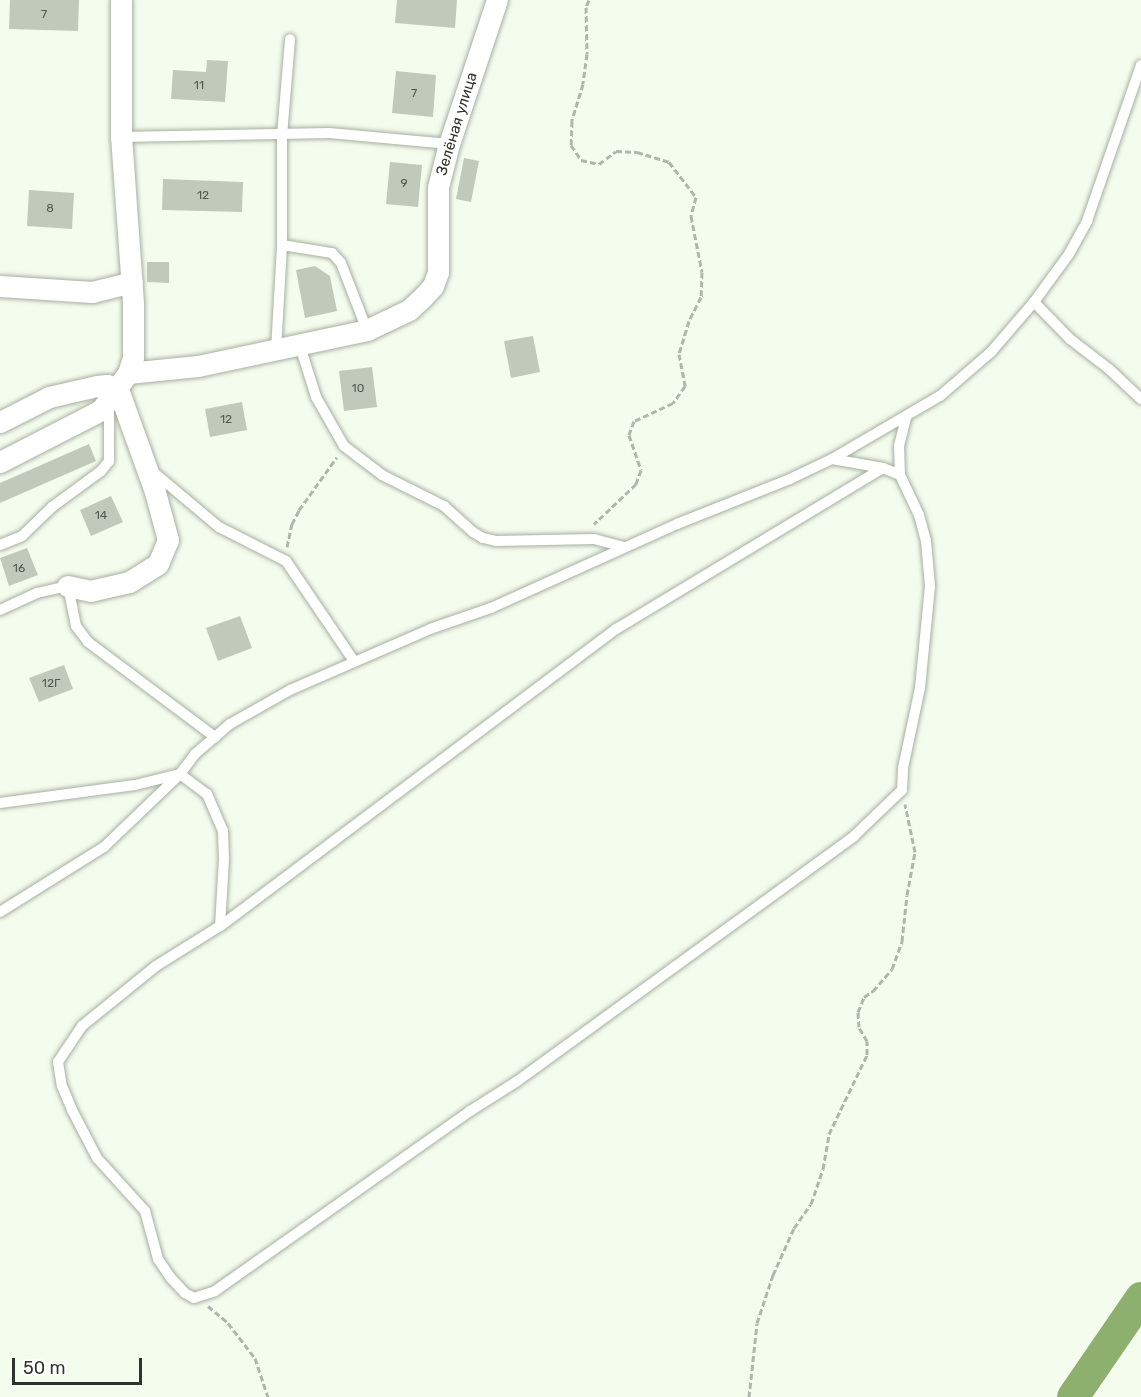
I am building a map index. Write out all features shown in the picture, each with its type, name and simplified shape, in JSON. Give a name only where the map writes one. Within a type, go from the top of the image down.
[{"type":"street","points":[[0,462],[92,416],[118,388],[134,344],[132,282],[121,137],[121,0]]},
{"type":"street","name":"Зелёная улица","points":[[367,330],[409,310],[433,286],[438,272],[438,187],[449,144],[497,0]]},
{"type":"street","points":[[0,286],[92,292],[132,282]]},
{"type":"street","points":[[0,422],[49,397],[97,386],[118,388],[198,366],[367,330]]},
{"type":"street","points":[[68,586],[91,591],[129,582],[158,564],[168,540],[167,528],[118,388]]},
{"type":"lane","points":[[276,350],[282,245],[282,135],[290,39]]},
{"type":"lane","points":[[0,912],[104,847],[180,774],[195,754],[230,724],[290,690],[430,629],[491,608],[624,547],[790,479],[832,459],[940,396],[991,352],[1034,302],[1069,254],[1088,221],[1141,65]]},
{"type":"lane","points":[[121,137],[329,133],[449,144]]},
{"type":"lane","points":[[282,245],[332,254],[341,263],[367,330]]},
{"type":"lane","points":[[1034,302],[1070,339],[1141,399]]},
{"type":"lane","points":[[299,343],[316,397],[344,446],[382,475],[444,506],[483,538],[531,541],[594,538],[624,547]]},
{"type":"lane","points":[[0,545],[22,536],[52,507],[101,471],[109,461],[118,388]]},
{"type":"lane","points":[[883,468],[616,629],[220,926],[156,966],[82,1026],[58,1062],[59,1076],[72,1110],[97,1158],[110,1175],[141,1205],[158,1259],[170,1277],[194,1298],[215,1291],[470,1111],[516,1082],[854,836],[902,790],[903,768],[920,688],[930,586],[926,541],[919,515],[900,475],[899,446],[906,417]]},
{"type":"lane","points":[[832,459],[883,468],[900,475]]},
{"type":"lane","points":[[146,466],[219,527],[286,561],[354,661]]},
{"type":"lane","points":[[0,610],[37,593],[68,586],[76,626],[88,642],[215,737]]},
{"type":"lane","points":[[0,802],[135,785],[180,774],[197,784],[207,795],[223,831],[220,926]]},
{"type":"path","points":[[589,0],[586,7],[587,54],[583,84],[572,121],[571,144],[581,160],[599,164],[616,151],[637,152],[669,162],[696,197],[691,216],[702,272],[701,297],[688,321],[679,354],[685,386],[673,403],[634,421],[629,435],[641,470],[636,484],[591,528]]},
{"type":"path","points":[[286,561],[292,524],[344,446]]},
{"type":"path","points":[[749,1397],[757,1323],[773,1275],[794,1228],[812,1204],[823,1169],[830,1134],[867,1055],[867,1041],[860,1027],[858,1012],[864,997],[873,991],[892,969],[902,941],[915,852],[902,790]]},
{"type":"path","points":[[194,1298],[218,1313],[241,1339],[255,1358],[267,1397]]},
{"type":"building","points":[[10,0],[79,0],[78,31],[9,29]]},
{"type":"building","points":[[397,0],[457,0],[455,28],[395,23]]},
{"type":"building","points":[[207,60],[228,61],[225,102],[171,99],[173,70],[206,72]]},
{"type":"building","points":[[396,71],[436,75],[433,117],[392,113]]},
{"type":"building","points":[[464,158],[479,161],[471,202],[456,199]]},
{"type":"building","points":[[390,162],[422,165],[418,207],[386,204]]},
{"type":"building","points":[[163,179],[243,182],[242,212],[162,210]]},
{"type":"building","points":[[29,190],[74,193],[72,229],[27,226]]},
{"type":"building","points":[[147,262],[169,262],[169,283],[147,282]]},
{"type":"building","points":[[315,266],[330,276],[337,311],[305,318],[296,270]]},
{"type":"building","points":[[533,336],[540,372],[511,378],[504,341]]},
{"type":"building","points":[[372,367],[377,407],[344,411],[339,371]]},
{"type":"building","points":[[242,402],[247,430],[210,437],[205,409]]},
{"type":"building","points":[[89,444],[96,461],[0,503],[0,483]]},
{"type":"building","points":[[111,496],[123,522],[91,536],[80,510]]},
{"type":"building","points":[[27,548],[38,575],[9,586],[0,558]]},
{"type":"building","points":[[240,616],[252,648],[218,661],[206,628]]},
{"type":"building","points":[[64,665],[73,689],[39,702],[29,678]]},
{"type":"waterway","points":[[1073,1397],[1141,1298]]}]
